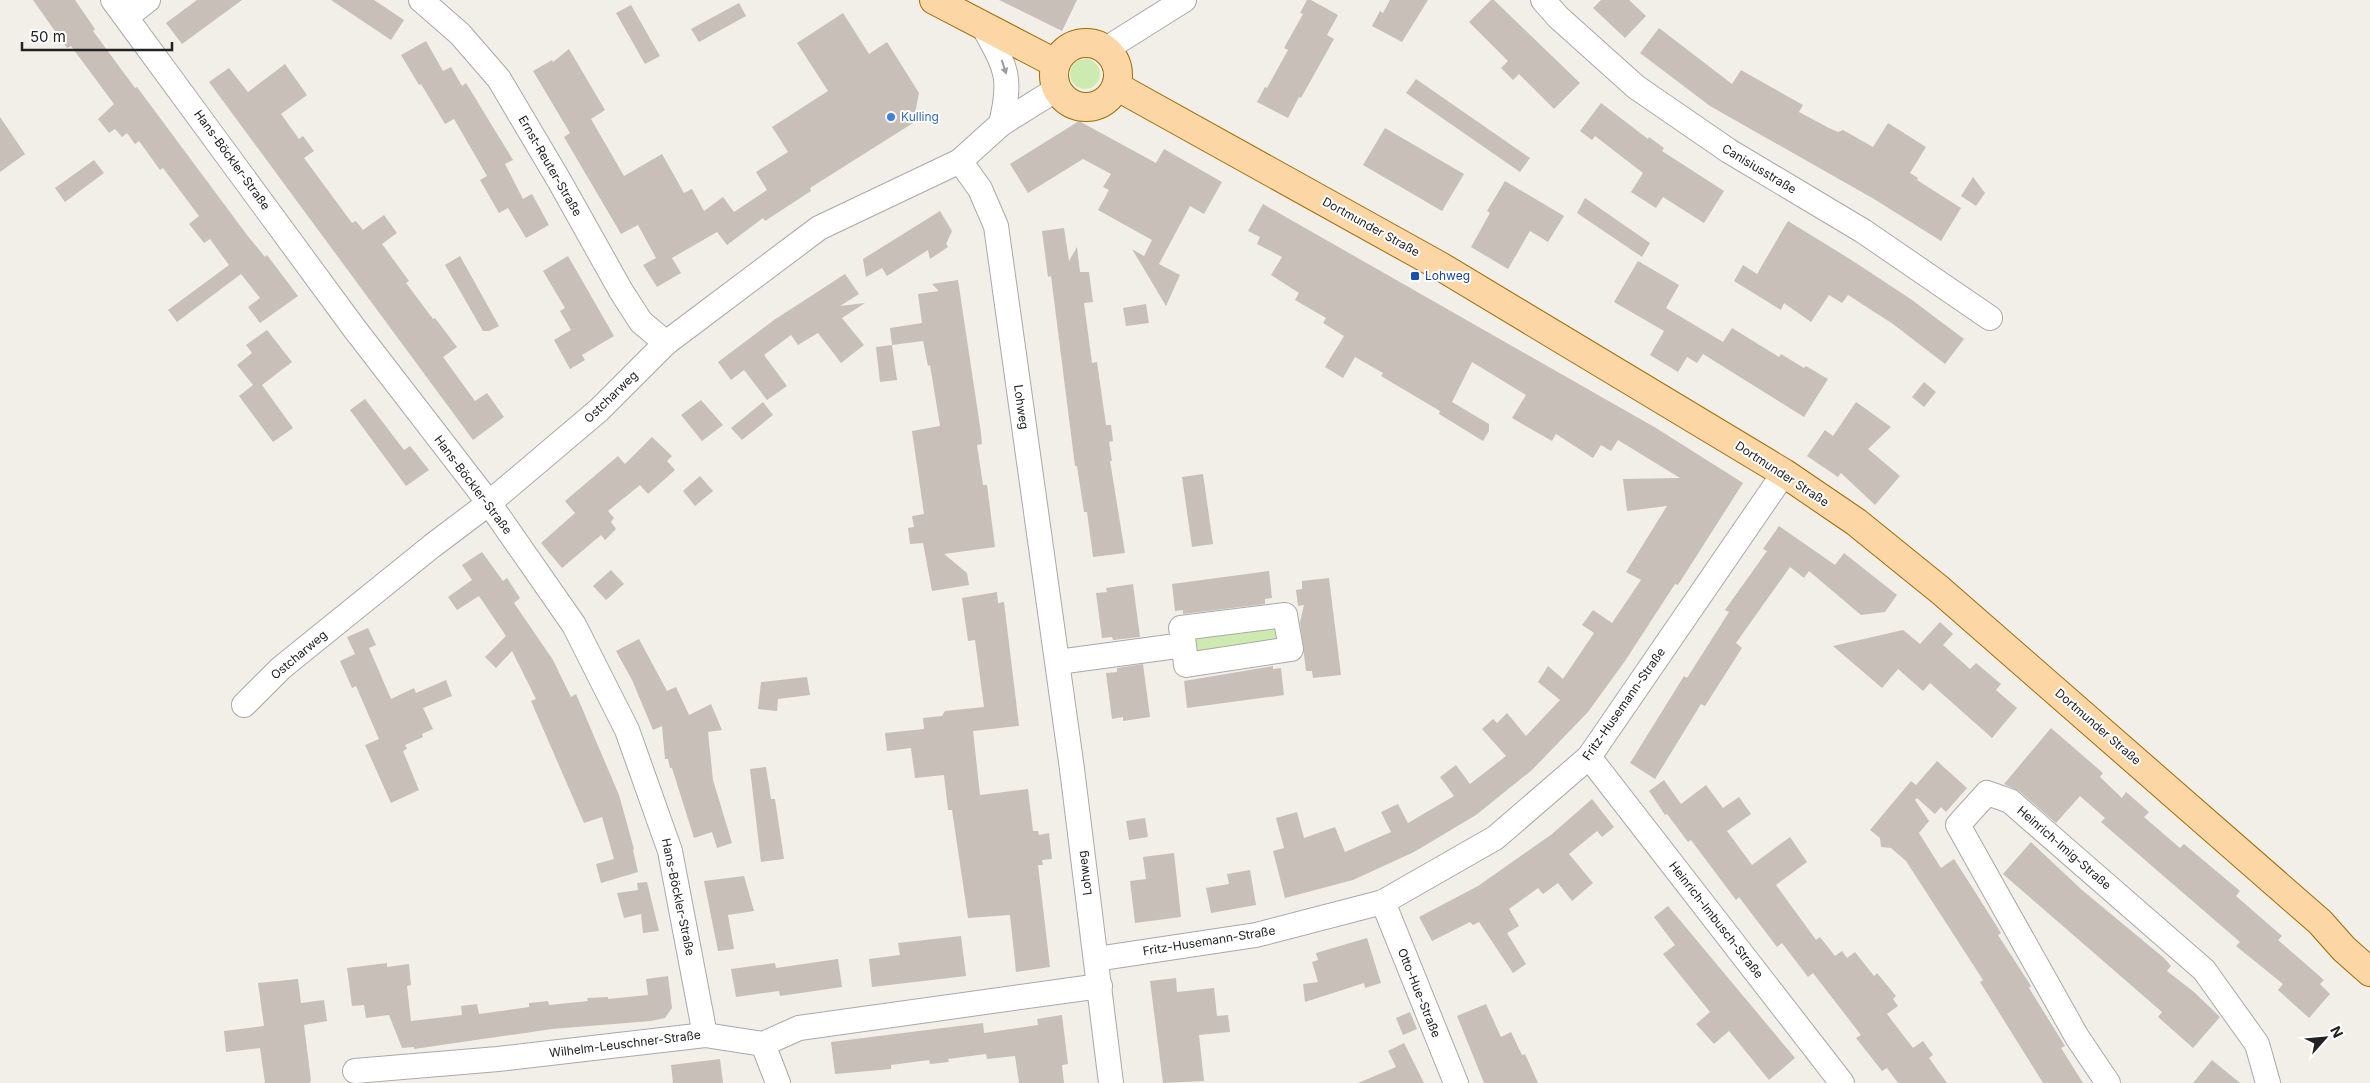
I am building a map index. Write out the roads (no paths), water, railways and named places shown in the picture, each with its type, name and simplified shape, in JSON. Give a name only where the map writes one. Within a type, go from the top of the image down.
[{"type":"main road","points":[[934,0],[1056,63]]},
{"type":"main road","points":[[1087,42],[1106,49],[1115,62],[1118,78],[1116,86],[1104,101],[1087,107],[1070,103],[1057,90],[1053,76],[1060,54],[1077,43],[1087,42]]},
{"type":"main road","name":"Dortmunder Straße","points":[[1116,86],[1440,266],[1784,473],[1856,522],[1940,590],[2320,922],[2344,949],[2370,972]]},
{"type":"street","points":[[119,8],[148,0]]},
{"type":"street","name":"Ernst-Reuter-Straße","points":[[421,0],[460,34],[499,79],[621,291],[641,322],[666,343]]},
{"type":"street","points":[[1106,49],[1184,0]]},
{"type":"street","name":"Canisiusstraße","points":[[1543,0],[1558,17],[1636,87],[1729,151],[1863,230],[1990,318]]},
{"type":"street","name":"Hans-Böckler-Straße","points":[[119,8],[354,328],[489,503],[574,625],[626,730],[670,851],[705,1034]]},
{"type":"street","points":[[982,24],[1006,68],[1008,90],[1001,124]]},
{"type":"street","name":"Ostcharweg","points":[[244,705],[282,668],[432,546],[489,503],[599,410],[666,343],[819,228],[960,161],[1001,124],[1057,90]]},
{"type":"street","name":"Lohweg","points":[[960,161],[980,189],[996,226],[1058,662],[1111,1083]]},
{"type":"street","name":"Fritz-Husemann-Straße","points":[[1096,959],[1256,935],[1382,902],[1495,838],[1589,757],[1784,473]]},
{"type":"street","points":[[1058,662],[1184,645]]},
{"type":"street","name":"Heinrich-Imbusch-Straße","points":[[1589,757],[1842,1083]]},
{"type":"street","name":"Heinrich-Imig-Straße","points":[[2108,1083],[2077,1037],[1958,825],[1986,793],[2010,801],[2204,970],[2257,1044],[2268,1083]]},
{"type":"street","name":"Otto-Hue-Straße","points":[[1382,902],[1456,1083]]},
{"type":"street","points":[[778,1083],[763,1044],[799,1028],[1100,986]]},
{"type":"street","name":"Wilhelm-Leuschner-Straße","points":[[355,1072],[498,1060],[705,1034],[763,1044]]},
{"type":"place","name":"Kulling","points":[[891,117]]},
{"type":"place","name":"Lohweg","points":[[1415,276]]}]
